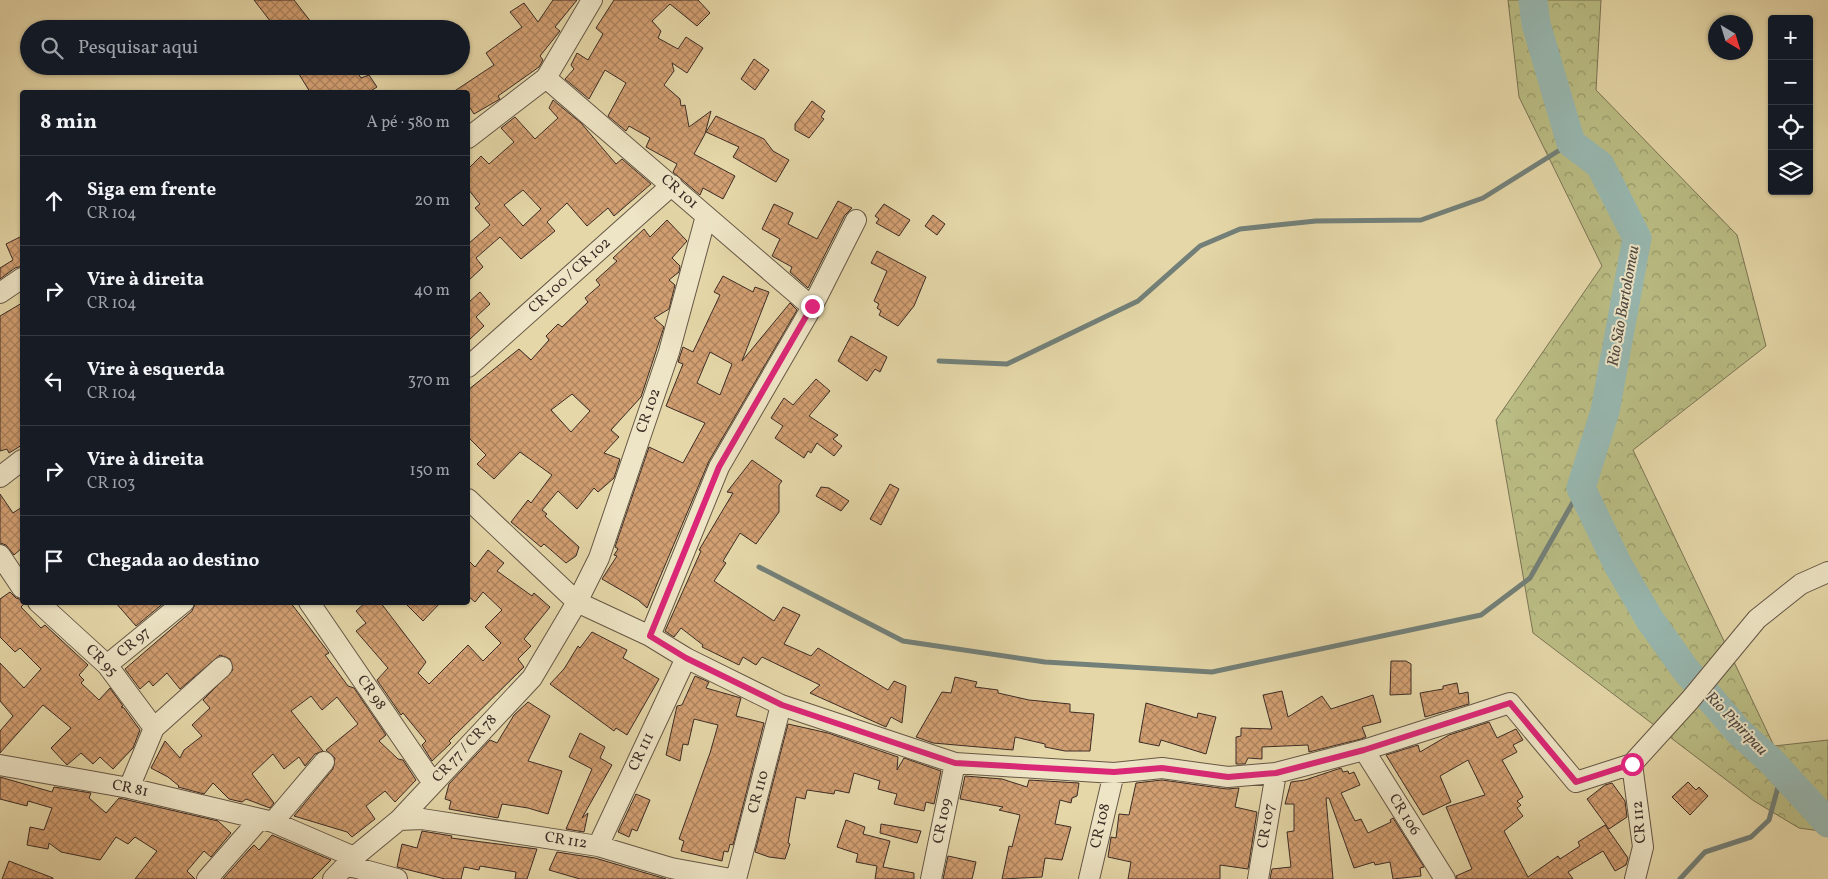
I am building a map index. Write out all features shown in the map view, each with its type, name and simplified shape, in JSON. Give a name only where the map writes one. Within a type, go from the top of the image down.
[{"type":"street","points":[[470,136],[546,78],[592,0]]},
{"type":"street","name":"CR 101","points":[[546,78],[812,306]]},
{"type":"street","name":"CR 100 / CR 102","points":[[470,365],[672,186]]},
{"type":"street","name":"CR 102","points":[[577,602],[599,558],[666,362],[706,216]]},
{"type":"street","points":[[650,636],[719,467],[812,306],[856,220]]},
{"type":"street","points":[[0,293],[20,279]]},
{"type":"street","points":[[0,477],[20,462]]},
{"type":"street","points":[[470,501],[577,602],[650,636],[686,658],[782,705],[955,763],[1114,772],[1162,768],[1228,777],[1276,773],[1364,750],[1510,703],[1576,782],[1632,764],[1690,700],[1757,619],[1801,584],[1828,572]]},
{"type":"street","points":[[0,556],[20,585]]},
{"type":"street","name":"CR 77 / CR 78","points":[[344,867],[399,820],[532,678],[577,602]]},
{"type":"street","name":"CR 95","points":[[41,605],[108,665],[154,728]]},
{"type":"street","name":"CR 97","points":[[108,665],[180,605]]},
{"type":"street","name":"CR 98","points":[[311,605],[433,784]]},
{"type":"street","name":"CR 111","points":[[598,846],[686,658]]},
{"type":"street","points":[[129,788],[154,728],[222,666]]},
{"type":"street","name":"CR 110","points":[[736,879],[782,705]]},
{"type":"street","name":"CR 106","points":[[1364,750],[1445,879]]},
{"type":"street","points":[[207,879],[324,762]]},
{"type":"street","name":"CR 109","points":[[931,879],[955,763]]},
{"type":"street","name":"CR 112","points":[[1632,764],[1643,847],[1635,879]]},
{"type":"street","name":"CR 81","points":[[0,765],[129,788],[266,821],[344,867],[397,879]]},
{"type":"street","name":"CR 108","points":[[1089,879],[1114,772]]},
{"type":"street","name":"CR 107","points":[[1258,879],[1276,773]]},
{"type":"street","name":"CR 112","points":[[399,820],[422,819],[598,846],[670,868],[730,879]]},
{"type":"green space","points":[[1508,0],[1601,0],[1596,90],[1737,235],[1766,346],[1633,450],[1774,746],[1828,740],[1828,832],[1799,828],[1754,801],[1533,633],[1496,420],[1602,266],[1519,97]]},
{"type":"building","points":[[254,0],[294,0],[309,20],[269,20]]},
{"type":"building","points":[[553,0],[577,0],[555,27],[560,31],[540,56],[543,60],[539,67],[498,96],[500,99],[474,114],[470,108],[470,90],[456,90],[494,65],[486,53],[522,27],[510,12],[524,3],[538,22]]},
{"type":"building","points":[[614,0],[698,0],[710,13],[697,26],[670,4],[652,21],[661,31],[658,38],[678,49],[686,37],[703,48],[687,73],[672,63],[674,71],[664,85],[680,99],[681,106],[685,105],[689,127],[711,111],[705,134],[694,154],[735,176],[723,199],[703,188],[700,195],[673,172],[677,164],[646,147],[650,138],[629,126],[626,131],[608,116],[626,83],[605,70],[589,99],[565,79],[574,69],[571,65],[577,53],[588,60],[603,34],[596,28]]},
{"type":"building","points":[[754,59],[769,70],[755,90],[741,79]]},
{"type":"building","points":[[300,75],[359,75],[361,78],[369,75],[377,87],[372,90],[309,90]]},
{"type":"building","points":[[553,100],[581,123],[616,164],[622,159],[651,184],[614,216],[608,208],[587,226],[567,203],[547,222],[555,231],[521,259],[500,237],[476,258],[483,267],[470,279],[470,242],[490,225],[475,208],[480,204],[470,192],[470,167],[481,156],[489,164],[514,142],[501,128],[515,117],[535,139],[558,118],[549,108]],"holes":[[[523,190],[541,209],[523,226],[504,205]]]},
{"type":"building","points":[[812,101],[825,111],[821,117],[824,119],[809,138],[795,130],[795,124]]},
{"type":"building","points":[[716,116],[764,139],[773,151],[789,160],[776,182],[733,157],[739,147],[706,132]]},
{"type":"building","points":[[838,201],[852,208],[845,215],[808,288],[790,272],[792,267],[772,256],[780,239],[762,229],[774,204],[793,213],[788,224],[817,239]]},
{"type":"building","points":[[884,204],[910,220],[899,236],[876,223],[879,219],[875,216]]},
{"type":"building","points":[[933,215],[945,224],[937,235],[925,226]]},
{"type":"building","points":[[667,220],[687,241],[672,258],[680,266],[679,272],[669,280],[675,285],[669,309],[654,318],[664,327],[641,397],[611,430],[619,437],[604,453],[620,459],[614,478],[598,492],[594,488],[577,509],[558,491],[542,510],[547,514],[545,516],[579,547],[576,556],[566,563],[544,544],[541,547],[511,522],[528,500],[531,503],[552,475],[520,452],[494,479],[477,464],[486,455],[470,439],[470,388],[519,349],[531,360],[549,340],[546,336],[558,324],[562,327],[588,302],[585,298],[600,285],[596,280],[617,261],[613,258],[644,229],[650,237]],"holes":[[[572,394],[590,411],[571,432],[551,410]]]},
{"type":"building","points":[[20,237],[20,267],[0,279],[0,268],[13,260],[6,244]]},
{"type":"building","points":[[877,251],[926,277],[914,306],[898,326],[879,315],[881,311],[877,308],[879,304],[874,301],[887,271],[871,263]]},
{"type":"building","points":[[723,276],[753,292],[755,287],[769,292],[742,361],[790,303],[797,310],[709,461],[647,608],[638,600],[602,579],[617,556],[614,555],[618,549],[615,547],[649,447],[683,463],[705,423],[666,406],[683,364],[678,362],[683,347],[693,352],[720,295],[714,292]],"holes":[[[710,352],[732,364],[720,395],[697,383]]]},
{"type":"building","points":[[480,292],[490,304],[476,317],[484,326],[470,339],[470,301]]},
{"type":"building","points":[[20,304],[20,446],[9,453],[7,449],[0,451],[0,316]]},
{"type":"building","points":[[851,336],[887,357],[880,372],[875,369],[867,381],[838,361]]},
{"type":"building","points":[[816,379],[830,391],[809,416],[838,435],[833,439],[842,446],[834,456],[817,443],[811,453],[808,451],[804,458],[775,438],[783,426],[771,418],[784,398],[793,405]]},
{"type":"building","points":[[752,460],[782,481],[779,485],[779,512],[756,544],[740,533],[723,561],[726,563],[714,581],[774,621],[783,607],[800,615],[784,644],[811,656],[818,648],[888,690],[894,681],[906,686],[902,723],[891,717],[886,727],[810,693],[820,685],[762,657],[756,665],[743,657],[739,665],[702,647],[703,645],[681,628],[674,637],[665,631],[701,551],[699,550],[733,493],[727,492]]},
{"type":"building","points":[[890,484],[899,489],[881,525],[870,519]]},
{"type":"building","points":[[821,487],[829,488],[849,501],[841,511],[816,496]]},
{"type":"building","points":[[0,494],[13,513],[20,508],[20,550],[14,555],[6,545],[0,543]]},
{"type":"building","points":[[488,550],[504,563],[497,571],[532,596],[534,593],[550,607],[524,639],[531,646],[518,659],[524,667],[449,741],[451,743],[432,761],[422,745],[426,741],[403,713],[401,715],[377,680],[388,668],[356,631],[366,623],[356,611],[363,605],[382,605],[426,662],[418,673],[429,684],[468,645],[483,661],[501,643],[485,627],[502,610],[483,592],[475,602],[470,598],[470,562],[475,567]]},
{"type":"building","points":[[10,592],[20,599],[20,605],[23,605],[21,607],[41,628],[45,625],[88,665],[79,675],[84,680],[81,683],[99,700],[110,688],[123,706],[121,707],[124,708],[140,730],[133,748],[113,769],[100,757],[93,764],[81,753],[67,765],[51,748],[71,728],[43,705],[0,753],[0,731],[13,716],[0,701],[0,663],[24,688],[41,669],[20,648],[15,652],[0,637],[0,599]]},
{"type":"building","points":[[118,605],[161,605],[136,626]]},
{"type":"building","points":[[195,605],[292,605],[329,653],[325,655],[348,686],[354,688],[386,735],[379,741],[398,759],[403,760],[416,780],[395,802],[385,791],[366,806],[375,819],[352,837],[347,832],[294,816],[333,769],[335,758],[326,750],[358,724],[337,697],[322,710],[311,696],[291,711],[323,751],[315,754],[305,766],[299,757],[284,769],[273,754],[252,774],[274,803],[270,808],[246,799],[242,802],[229,799],[213,783],[204,794],[178,787],[168,777],[151,768],[165,741],[180,758],[184,750],[202,736],[192,725],[210,708],[203,700],[233,670],[230,659],[220,655],[180,689],[167,673],[153,686],[149,681],[140,689],[125,669],[192,611]]},
{"type":"building","points":[[407,605],[438,605],[423,621]]},
{"type":"building","points":[[592,632],[627,650],[623,658],[659,679],[627,735],[616,728],[614,731],[550,684],[564,669],[578,646],[580,648]]},
{"type":"building","points":[[1391,661],[1406,661],[1411,664],[1411,694],[1390,695]]},
{"type":"building","points":[[695,676],[709,682],[706,688],[741,698],[736,716],[764,723],[733,845],[730,844],[728,852],[724,851],[722,861],[681,851],[684,841],[679,839],[718,725],[694,719],[688,745],[683,744],[680,761],[666,755],[677,706],[682,705]]},
{"type":"building","points":[[955,677],[977,682],[975,687],[998,690],[998,693],[1029,700],[1070,704],[1070,712],[1094,714],[1090,751],[1065,751],[1045,747],[1045,744],[1015,737],[1013,750],[933,743],[916,737],[942,692],[951,693]]},
{"type":"building","points":[[1457,683],[1459,694],[1468,692],[1469,704],[1425,717],[1420,693],[1443,689],[1443,686]]},
{"type":"building","points":[[1282,691],[1288,717],[1322,696],[1331,709],[1373,695],[1381,722],[1362,727],[1366,737],[1361,739],[1309,752],[1308,745],[1262,747],[1262,759],[1248,758],[1245,764],[1236,764],[1236,737],[1241,736],[1241,728],[1272,729],[1263,695]]},
{"type":"building","points":[[528,702],[550,716],[528,761],[562,771],[548,814],[528,808],[502,804],[498,818],[449,809],[451,801],[445,799],[449,784],[490,740],[497,743],[514,715]]},
{"type":"building","points":[[1146,703],[1197,718],[1198,713],[1216,717],[1206,754],[1161,740],[1159,746],[1139,742]]},
{"type":"building","points":[[1489,722],[1497,738],[1516,729],[1523,740],[1513,745],[1517,752],[1502,760],[1523,797],[1517,801],[1521,805],[1517,808],[1523,816],[1504,831],[1528,877],[1558,856],[1560,859],[1580,846],[1578,842],[1605,825],[1628,858],[1626,865],[1615,871],[1603,851],[1568,872],[1573,879],[1457,879],[1456,876],[1472,869],[1446,807],[1485,795],[1468,760],[1440,776],[1451,802],[1423,815],[1386,755],[1418,745],[1420,752],[1449,735]]},
{"type":"building","points":[[788,724],[828,733],[898,757],[897,770],[904,758],[941,771],[934,804],[926,802],[924,811],[894,804],[897,794],[878,789],[880,781],[854,773],[849,793],[835,790],[834,794],[807,790],[805,799],[796,797],[788,843],[790,844],[785,859],[769,857],[755,852]]},
{"type":"building","points":[[580,733],[605,747],[600,758],[612,765],[582,818],[588,813],[584,832],[566,829],[592,769],[569,757]]},
{"type":"building","points":[[1341,768],[1343,772],[1348,771],[1349,774],[1354,772],[1360,785],[1341,793],[1355,821],[1361,819],[1368,833],[1391,822],[1390,820],[1393,818],[1424,867],[1420,868],[1421,876],[1393,879],[1390,862],[1375,865],[1374,862],[1354,868],[1329,798],[1326,798],[1333,879],[1270,879],[1272,869],[1291,867],[1287,832],[1294,831],[1294,804],[1285,804],[1291,782],[1305,780]]},
{"type":"building","points":[[965,776],[1002,779],[1027,787],[1029,780],[1079,783],[1077,796],[1072,798],[1071,803],[1060,800],[1055,824],[1071,827],[1062,860],[1045,858],[1042,877],[1002,879],[1009,846],[1012,847],[1020,815],[999,810],[1003,807],[960,799]]},
{"type":"building","points":[[0,777],[52,792],[54,787],[91,793],[89,798],[106,813],[119,798],[218,821],[231,833],[211,857],[204,851],[187,871],[195,879],[135,879],[157,851],[135,837],[128,844],[116,837],[100,860],[61,852],[49,843],[48,849],[27,845],[30,827],[44,830],[52,808],[28,801],[27,806],[0,799]]},
{"type":"building","points":[[1162,780],[1227,789],[1239,788],[1235,807],[1257,812],[1248,869],[1220,865],[1220,879],[1128,879],[1131,862],[1108,857],[1111,837],[1116,838],[1119,814],[1129,815],[1136,783]]},
{"type":"building","points":[[1688,782],[1696,790],[1699,787],[1708,796],[1690,815],[1672,797]]},
{"type":"building","points":[[1612,783],[1625,801],[1627,817],[1609,829],[1587,799],[1605,785]]},
{"type":"building","points":[[636,794],[650,800],[637,831],[632,829],[629,837],[618,832]]},
{"type":"building","points":[[846,820],[865,827],[863,834],[890,841],[883,867],[914,873],[914,879],[875,879],[877,866],[856,862],[858,854],[837,847]]},
{"type":"building","points":[[881,824],[921,831],[917,843],[880,833]]},
{"type":"building","points":[[422,831],[452,836],[451,838],[537,849],[527,879],[515,879],[516,872],[480,866],[479,870],[464,867],[461,879],[445,879],[397,867],[402,844],[417,848]]},
{"type":"building","points":[[272,835],[331,860],[312,879],[223,879],[254,845],[259,850]]},
{"type":"building","points":[[557,852],[595,858],[666,879],[580,879],[549,870]]},
{"type":"building","points":[[948,856],[976,862],[972,879],[943,879]]},
{"type":"building","points":[[9,861],[53,878],[53,879],[2,879]]},
{"type":"waterway","name":"Rio São Bartolomeu","points":[[1533,0],[1536,24],[1571,143],[1600,165],[1637,238],[1605,411],[1581,488],[1618,565],[1650,620],[1685,669],[1739,732],[1772,762],[1828,823]]},
{"type":"waterway","points":[[939,361],[1007,364],[1138,301],[1200,246],[1240,229],[1316,221],[1421,220],[1483,198],[1571,143]]},
{"type":"waterway","points":[[759,567],[903,641],[1045,662],[1212,672],[1481,615],[1530,578],[1581,488]]},
{"type":"waterway","points":[[1680,879],[1705,852],[1751,837],[1769,820],[1778,787],[1772,762]]},
{"type":"route","points":[[812,306],[719,467],[650,636],[686,658],[782,705],[955,763],[1114,772],[1162,768],[1228,777],[1276,773],[1364,750],[1510,703],[1576,782],[1632,764]]},
{"type":"water label","name":"Rio Pipiripau","points":[[1736,724]]}]
